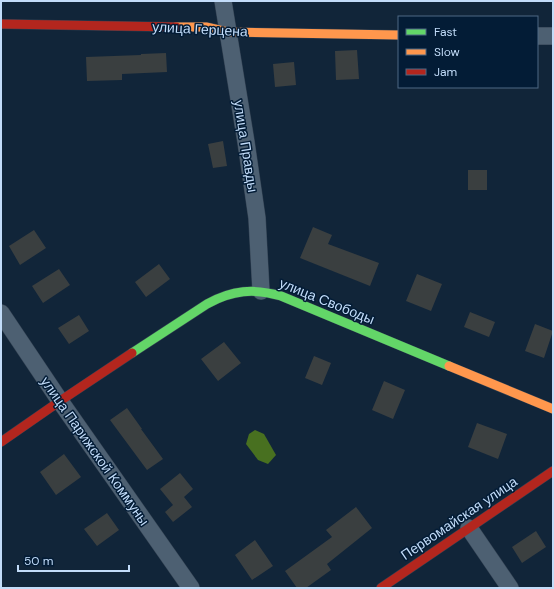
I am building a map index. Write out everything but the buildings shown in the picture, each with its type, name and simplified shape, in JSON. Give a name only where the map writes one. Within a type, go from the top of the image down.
[{"type":"main road","name":"улица Герцена","points":[[1,24],[206,27],[228,32],[398,35]]},
{"type":"main road","name":"улица Свободы","points":[[1,442],[214,300],[229,294],[245,291],[261,291],[282,296],[553,409]]},
{"type":"main road","name":"Первомайская улица","points":[[380,588],[553,471]]},
{"type":"street","name":"улица Правды","points":[[224,1],[257,218],[261,291]]},
{"type":"street","points":[[538,36],[553,36]]},
{"type":"street","name":"улица Парижской Коммуны","points":[[1,313],[60,402],[191,588]]},
{"type":"street","points":[[469,528],[510,588]]},
{"type":"shaded area","points":[[255,430],[264,434],[276,455],[268,464],[258,460],[246,444],[249,434]]},
{"type":"traffic: fast","points":[[132,353],[216,299],[234,293],[252,291],[271,293],[281,296],[449,366]]},
{"type":"traffic: slow","points":[[176,27],[206,27],[228,32],[398,35]]},
{"type":"traffic: slow","points":[[449,366],[553,409]]},
{"type":"traffic: jam","points":[[1,24],[176,27]]},
{"type":"traffic: jam","points":[[1,442],[132,353]]},
{"type":"traffic: jam","points":[[381,588],[553,471]]}]
